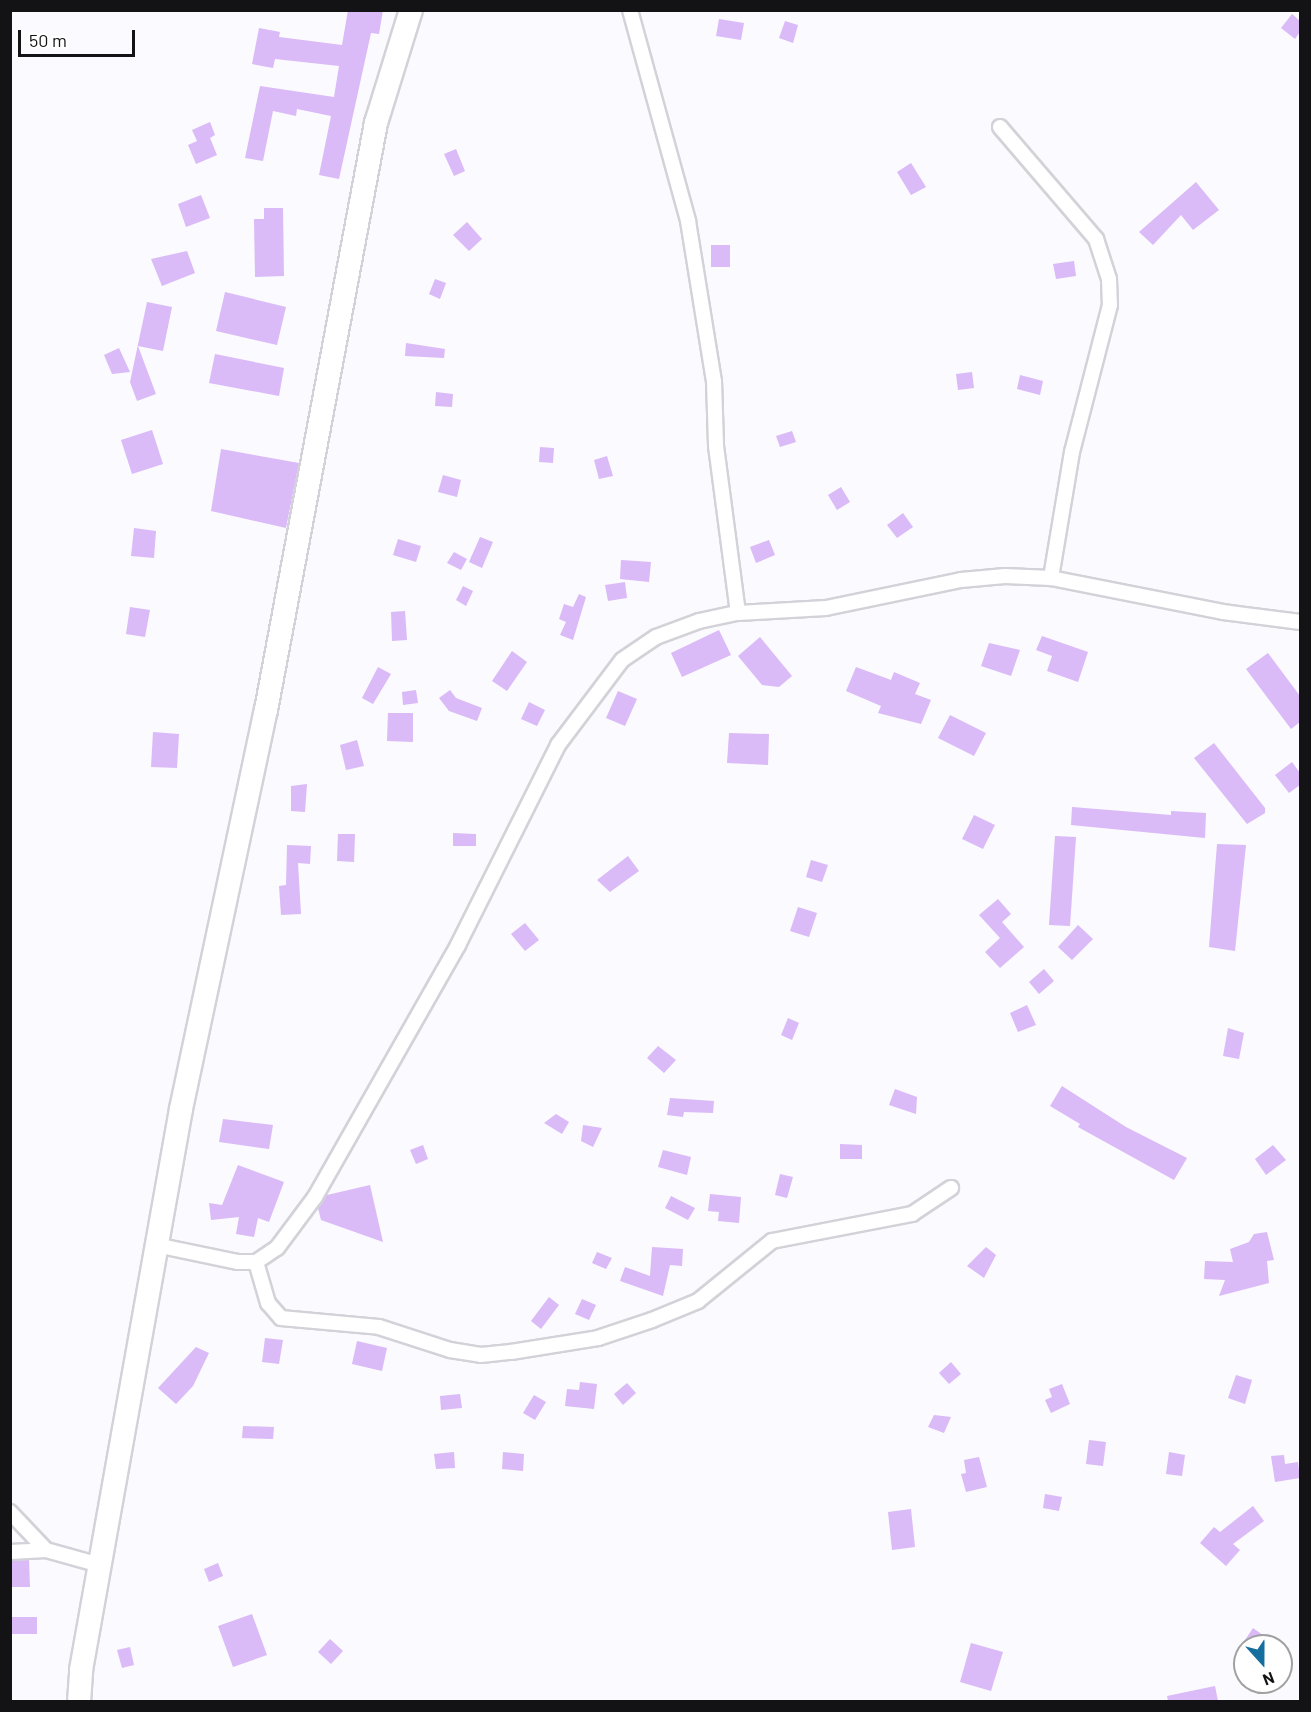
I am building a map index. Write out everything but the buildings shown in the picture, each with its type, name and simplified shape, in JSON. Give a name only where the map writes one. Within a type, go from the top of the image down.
[{"type":"highway","points":[[79,1701],[81,1670],[156,1245],[266,710],[376,123],[411,10]]},
{"type":"street","points":[[630,10],[690,231],[714,381],[716,446],[738,613]]},
{"type":"street","points":[[1000,127],[1096,239],[1109,279],[1110,304],[1075,442],[1051,578]]},
{"type":"street","points":[[156,1245],[238,1262],[256,1262],[277,1248],[315,1197],[458,945],[558,745],[592,694],[622,660],[656,637],[699,621],[738,613],[826,608],[960,580],[1005,576],[1051,578],[1223,612],[1300,622]]},
{"type":"street","points":[[256,1262],[268,1303],[281,1318],[380,1328],[450,1350],[482,1355],[511,1352],[598,1338],[652,1320],[698,1301],[772,1241],[912,1214],[951,1188]]},
{"type":"street","points":[[10,1512],[46,1550]]},
{"type":"street","points":[[10,1552],[46,1550],[100,1565]]}]
